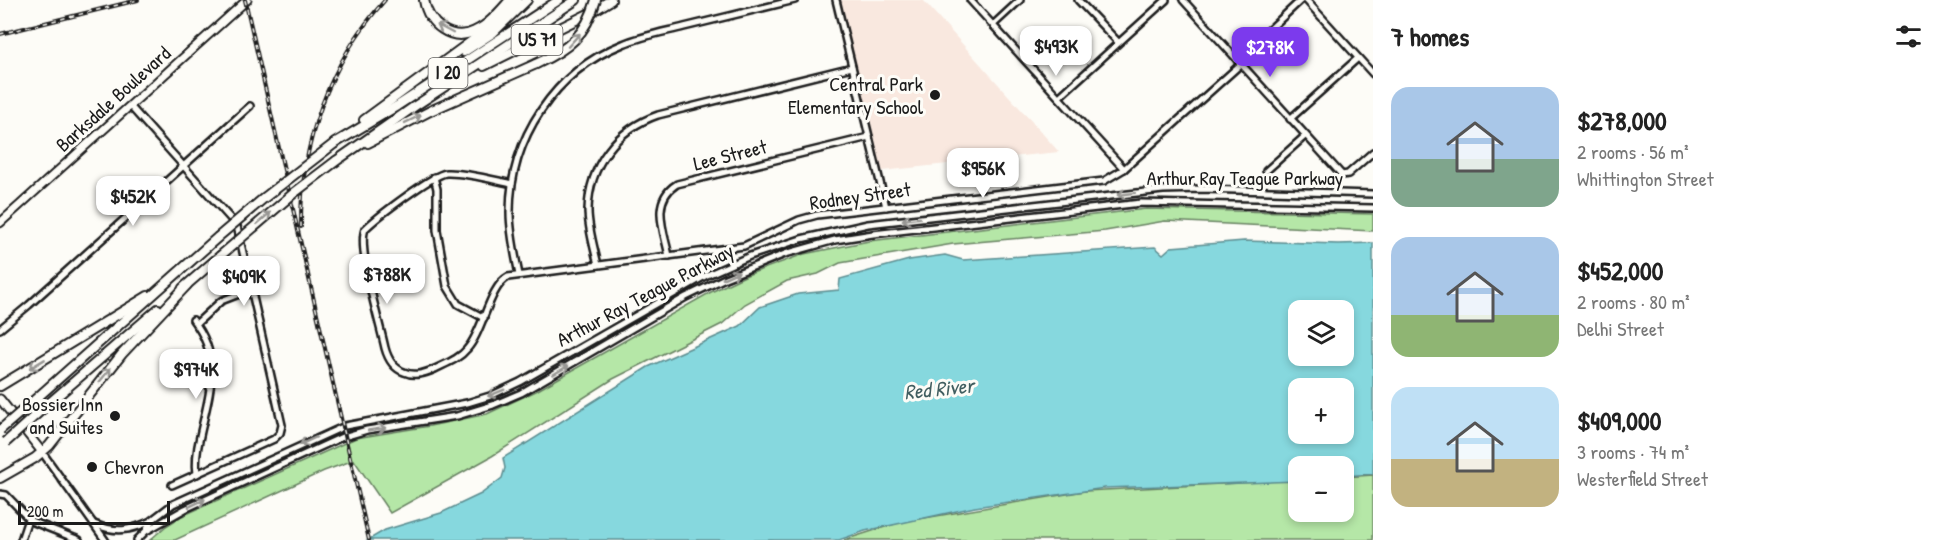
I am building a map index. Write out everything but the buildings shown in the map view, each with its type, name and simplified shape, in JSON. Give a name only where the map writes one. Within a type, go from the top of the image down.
[{"type":"highway","points":[[424,0],[426,10],[439,28],[456,35],[466,34],[483,27],[510,0]]},
{"type":"highway","points":[[420,79],[495,24],[517,0]]},
{"type":"highway","name":"US 71","points":[[335,143],[420,79],[493,33],[527,0]]},
{"type":"highway","name":"I 20","points":[[0,430],[279,185],[335,143],[397,106],[559,0]]},
{"type":"highway","name":"I 20","points":[[3,444],[286,199],[340,159],[576,0]]},
{"type":"highway","points":[[340,159],[430,111],[558,54],[571,44],[585,26],[596,0]]},
{"type":"highway","name":"US 71","points":[[461,76],[563,27],[611,0]]},
{"type":"highway","points":[[0,478],[42,452],[122,354],[187,285]]},
{"type":"highway","points":[[0,386],[159,290]]},
{"type":"main road","name":"Barksdale Boulevard","points":[[0,223],[247,0]]},
{"type":"main road","points":[[0,399],[42,452]]},
{"type":"street","points":[[512,184],[449,173],[434,177],[371,224],[363,233],[367,267],[389,359],[395,367],[405,373],[415,375],[429,372],[466,351],[475,338],[501,282],[508,277],[519,275],[511,230],[512,184],[524,140],[538,114],[562,84],[591,61],[611,49],[637,39],[795,0]]},
{"type":"street","points":[[836,0],[886,207]]},
{"type":"street","points":[[970,0],[1124,169]]},
{"type":"street","points":[[993,25],[1020,0]]},
{"type":"street","points":[[1078,0],[1118,42]]},
{"type":"street","points":[[1059,97],[1166,0]]},
{"type":"street","points":[[1183,0],[1340,174],[1344,176],[1348,174],[1373,152]]},
{"type":"street","name":"Rodney Street","points":[[519,275],[750,244],[799,220],[813,216],[1093,183],[1108,179],[1124,169],[1239,62],[1301,0]]},
{"type":"street","points":[[1306,0],[1373,74]]},
{"type":"street","points":[[1290,119],[1358,58]]},
{"type":"street","points":[[598,265],[589,221],[591,186],[604,156],[624,133],[639,123],[658,115],[852,67]]},
{"type":"street","points":[[130,106],[237,225],[282,422],[281,431],[271,441],[172,485]]},
{"type":"street","points":[[0,328],[29,305],[250,106]]},
{"type":"street","points":[[1266,171],[1305,136]]},
{"type":"street","name":"Lee Street","points":[[669,256],[660,208],[667,191],[677,184],[869,137]]},
{"type":"street","points":[[434,177],[437,230],[447,286],[458,304],[484,318]]},
{"type":"street","name":"Arthur Ray Teague Parkway","points":[[146,531],[152,520],[178,501],[334,429],[364,421],[460,405],[506,389],[705,276],[750,256],[801,239],[868,224],[1163,190],[1373,194]]},
{"type":"street","name":"Arthur Ray Teague Parkway","points":[[136,540],[146,531],[184,509],[340,438],[367,430],[462,414],[510,398],[717,281],[763,262],[812,246],[873,234],[1126,204],[1373,208]]},
{"type":"street","points":[[196,474],[196,456],[212,369],[208,346],[194,322],[221,301],[252,289]]},
{"type":"street","points":[[42,452],[105,540]]},
{"type":"street","points":[[0,494],[6,495],[28,519],[79,540]]},
{"type":"street","points":[[21,540],[28,519]]},
{"type":"street","points":[[94,524],[122,531],[133,529],[152,520]]},
{"type":"shaded area","name":"Central Park Elementary School","points":[[839,0],[923,0],[1059,152],[882,171]]},
{"type":"green space","points":[[1146,209],[1373,214],[1373,231],[1165,221],[1105,231],[953,244],[840,263],[818,274],[787,281],[745,304],[722,324],[613,379],[492,456],[390,513],[354,460],[324,471],[175,540],[150,540],[182,516],[356,438],[487,414],[536,391],[711,292],[747,275],[804,254],[869,241]]},
{"type":"green space","points":[[1373,475],[1373,540],[844,540],[901,522],[1085,491],[1288,481],[1288,522],[1354,522],[1354,476]]},
{"type":"water","name":"Red River","points":[[1244,241],[1373,243],[1373,474],[1354,475],[1354,456],[1288,456],[1288,481],[1105,488],[975,507],[865,531],[839,540],[368,540],[385,530],[441,513],[481,494],[502,478],[505,468],[503,458],[648,367],[740,326],[760,307],[798,294],[839,290],[840,279],[909,260],[945,255],[963,260],[1155,247],[1163,254],[1171,247]]},
{"type":"railway","points":[[0,34],[138,0]]},
{"type":"railway","points":[[245,0],[369,540]]},
{"type":"railway","points":[[301,227],[306,165],[312,135],[322,106],[348,50],[365,24],[385,0]]},
{"type":"place","name":"Central Park Elementary School","points":[[935,95]]},
{"type":"place","name":"Bossier Inn and Suites","points":[[115,416]]},
{"type":"place","name":"Chevron","points":[[92,467]]}]
